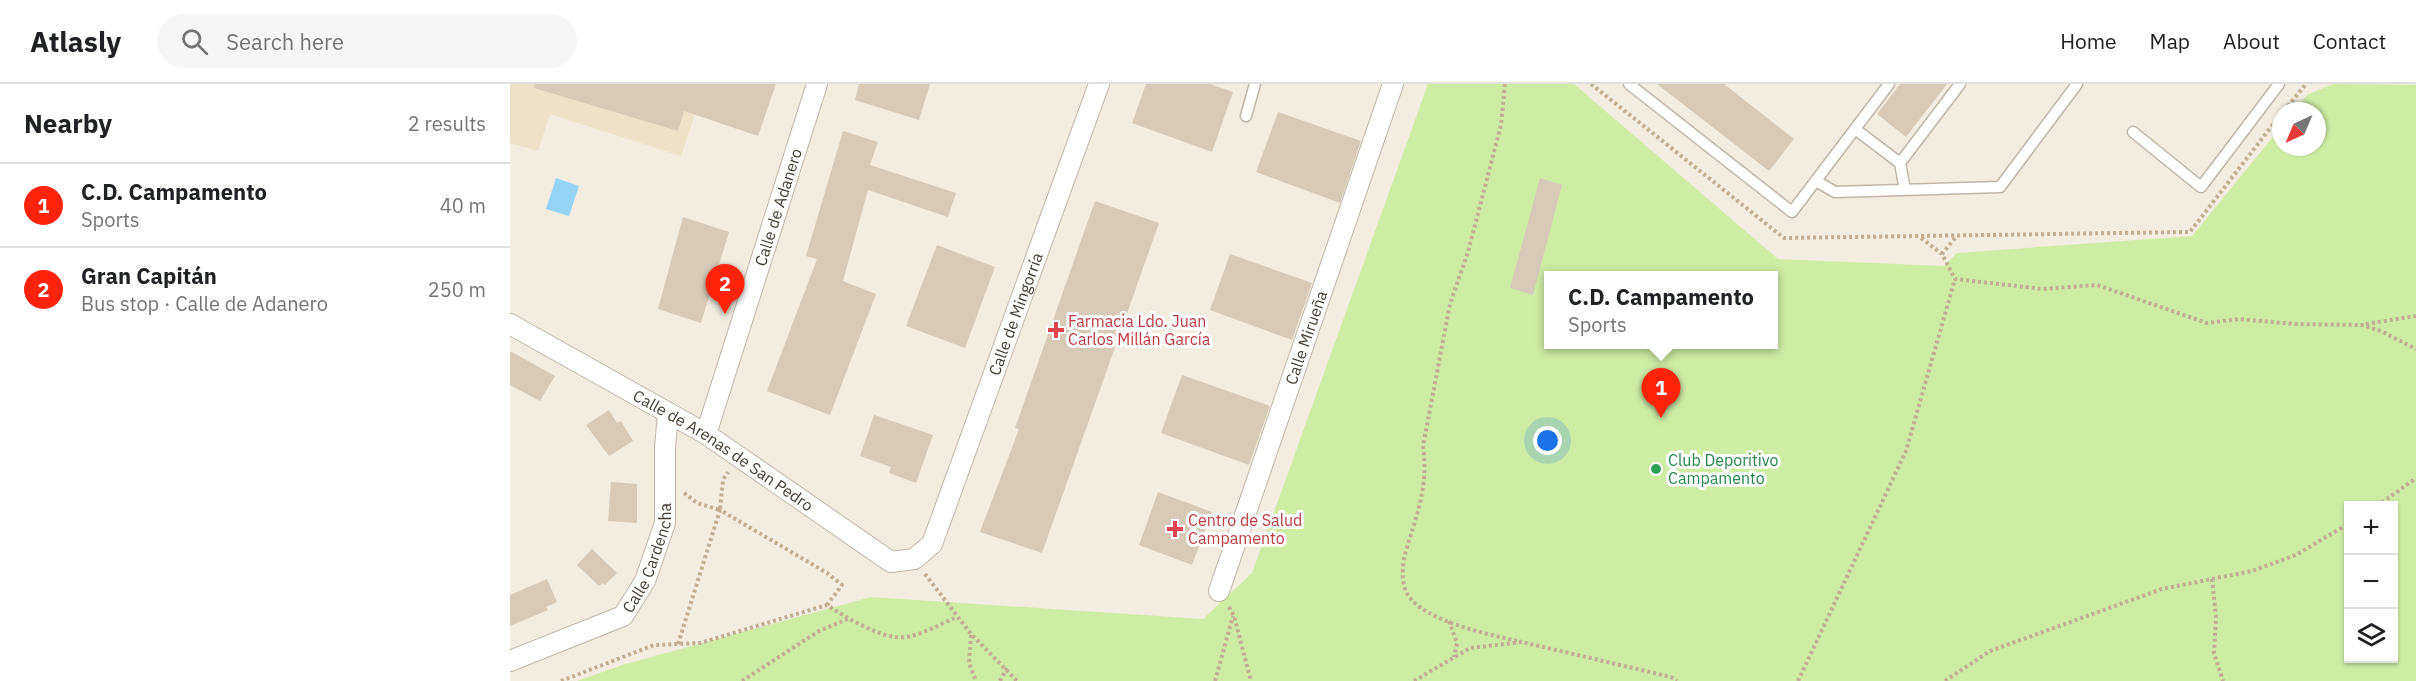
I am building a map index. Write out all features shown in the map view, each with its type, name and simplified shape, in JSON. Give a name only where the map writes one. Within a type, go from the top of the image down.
[{"type":"street","name":"Calle de Adanero","points":[[706,434],[817,84]]},
{"type":"street","name":"Calle de Mingorría","points":[[914,559],[932,544],[1099,84]]},
{"type":"street","name":"Calle Mirueña","points":[[1219,591],[1393,84]]},
{"type":"street","name":"Calle de Arenas de San Pedro","points":[[510,324],[706,434],[891,562],[914,559]]},
{"type":"street","name":"Calle Cardencha","points":[[510,661],[623,616],[645,581],[666,523],[669,413]]},
{"type":"lane","points":[[1246,116],[1255,84]]},
{"type":"lane","points":[[1629,84],[1792,212],[1889,84]]},
{"type":"lane","points":[[1900,163],[1960,84]]},
{"type":"lane","points":[[1816,181],[1835,192],[2000,187],[2077,84]]},
{"type":"lane","points":[[2133,132],[2201,187],[2279,84]]},
{"type":"lane","points":[[1855,129],[1900,163],[1905,190]]},
{"type":"path","points":[[1505,84],[1501,125],[1468,252],[1450,304],[1423,446],[1426,468],[1424,491],[1404,556],[1403,578],[1408,595],[1427,613],[1522,642],[1671,677],[1677,681]]},
{"type":"path","points":[[2291,102],[2306,84]]},
{"type":"path","points":[[1798,681],[1906,451],[1955,279],[1942,254],[1921,237]]},
{"type":"path","points":[[1942,254],[1956,237]]},
{"type":"path","points":[[1955,279],[2043,289],[2097,285],[2207,322],[2239,320],[2362,325],[2416,316]]},
{"type":"path","points":[[2362,325],[2381,331],[2416,349]]},
{"type":"path","points":[[678,644],[720,510],[723,480],[738,456]]},
{"type":"path","points":[[2384,501],[2416,478]]},
{"type":"path","points":[[561,681],[654,645],[700,643],[827,605],[842,585],[827,573],[720,510],[697,503],[666,479]]},
{"type":"path","points":[[1945,681],[1998,648],[2162,589],[2252,572],[2296,555],[2344,527]]},
{"type":"path","points":[[914,559],[971,634],[1007,668],[1017,681]]},
{"type":"path","points":[[2211,579],[2216,617],[2214,653],[2223,681]]},
{"type":"path","points":[[827,605],[848,619],[896,638],[911,635],[957,616]]},
{"type":"path","points":[[1215,681],[1234,616],[1251,681]]},
{"type":"path","points":[[742,681],[819,631],[848,619]]},
{"type":"path","points":[[1448,620],[1457,643],[1454,657]]},
{"type":"path","points":[[971,634],[969,663],[976,681]]},
{"type":"path","points":[[1414,681],[1470,648],[1522,642]]},
{"type":"path","points":[[1000,681],[1007,668]]},
{"type":"shaded area","points":[[510,84],[705,84],[681,156],[550,114],[538,151],[510,143]]},
{"type":"green space","points":[[1428,84],[1574,84],[1778,259],[1944,266],[1957,253],[2192,236],[2272,138],[2272,156],[2326,156],[2326,102],[2301,102],[2307,95],[2333,84],[2416,85],[2416,681],[577,681],[622,665],[871,597],[1203,619],[1252,573]]},
{"type":"water","points":[[556,178],[579,186],[569,216],[546,209]]},
{"type":"building","points":[[535,84],[776,84],[758,136],[684,111],[678,131],[534,88]]},
{"type":"building","points":[[859,84],[930,84],[919,120],[855,100]]},
{"type":"building","points":[[1146,84],[1210,84],[1233,92],[1212,152],[1132,123]]},
{"type":"building","points":[[1657,84],[1724,84],[1794,139],[1769,171]]},
{"type":"building","points":[[1900,84],[1947,84],[1906,137],[1877,114]]},
{"type":"building","points":[[1278,112],[1361,141],[1340,203],[1256,172]]},
{"type":"building","points":[[843,131],[878,142],[870,165],[956,193],[948,217],[868,190],[843,281],[876,294],[830,415],[767,391],[817,259],[806,256]]},
{"type":"building","points":[[1540,178],[1562,185],[1533,295],[1510,288]]},
{"type":"building","points":[[1095,201],[1159,223],[1042,553],[980,532],[1019,429],[1015,428]]},
{"type":"building","points":[[683,217],[729,232],[701,323],[658,309]]},
{"type":"building","points":[[937,245],[995,267],[965,348],[906,326]]},
{"type":"building","points":[[1230,254],[1312,283],[1292,340],[1210,310]]},
{"type":"building","points":[[510,351],[555,376],[540,401],[510,385]]},
{"type":"building","points":[[1182,375],[1270,406],[1249,465],[1161,433]]},
{"type":"building","points":[[609,410],[617,423],[621,421],[633,441],[609,456],[586,425]]},
{"type":"building","points":[[874,415],[933,435],[916,483],[889,473],[891,467],[860,456]]},
{"type":"building","points":[[611,482],[637,484],[637,523],[608,521]]},
{"type":"building","name":"Centro de Salud Campamento","points":[[1158,492],[1212,512],[1192,565],[1139,545]]},
{"type":"building","points":[[592,549],[617,573],[605,585],[603,583],[599,586],[577,565]]},
{"type":"building","points":[[547,579],[557,602],[546,607],[548,610],[510,626],[510,595]]},
{"type":"place","name":"Gran Capitán","points":[[725,314]]},
{"type":"place","name":"Farmacia Ldo. Juan Carlos Millán García","points":[[1056,330]]},
{"type":"place","name":"C.D. Campamento","points":[[1661,418]]},
{"type":"place","name":"Club Deporitivo Campamento","points":[[1656,469]]},
{"type":"place","name":"Centro de Salud Campamento","points":[[1175,529]]}]
